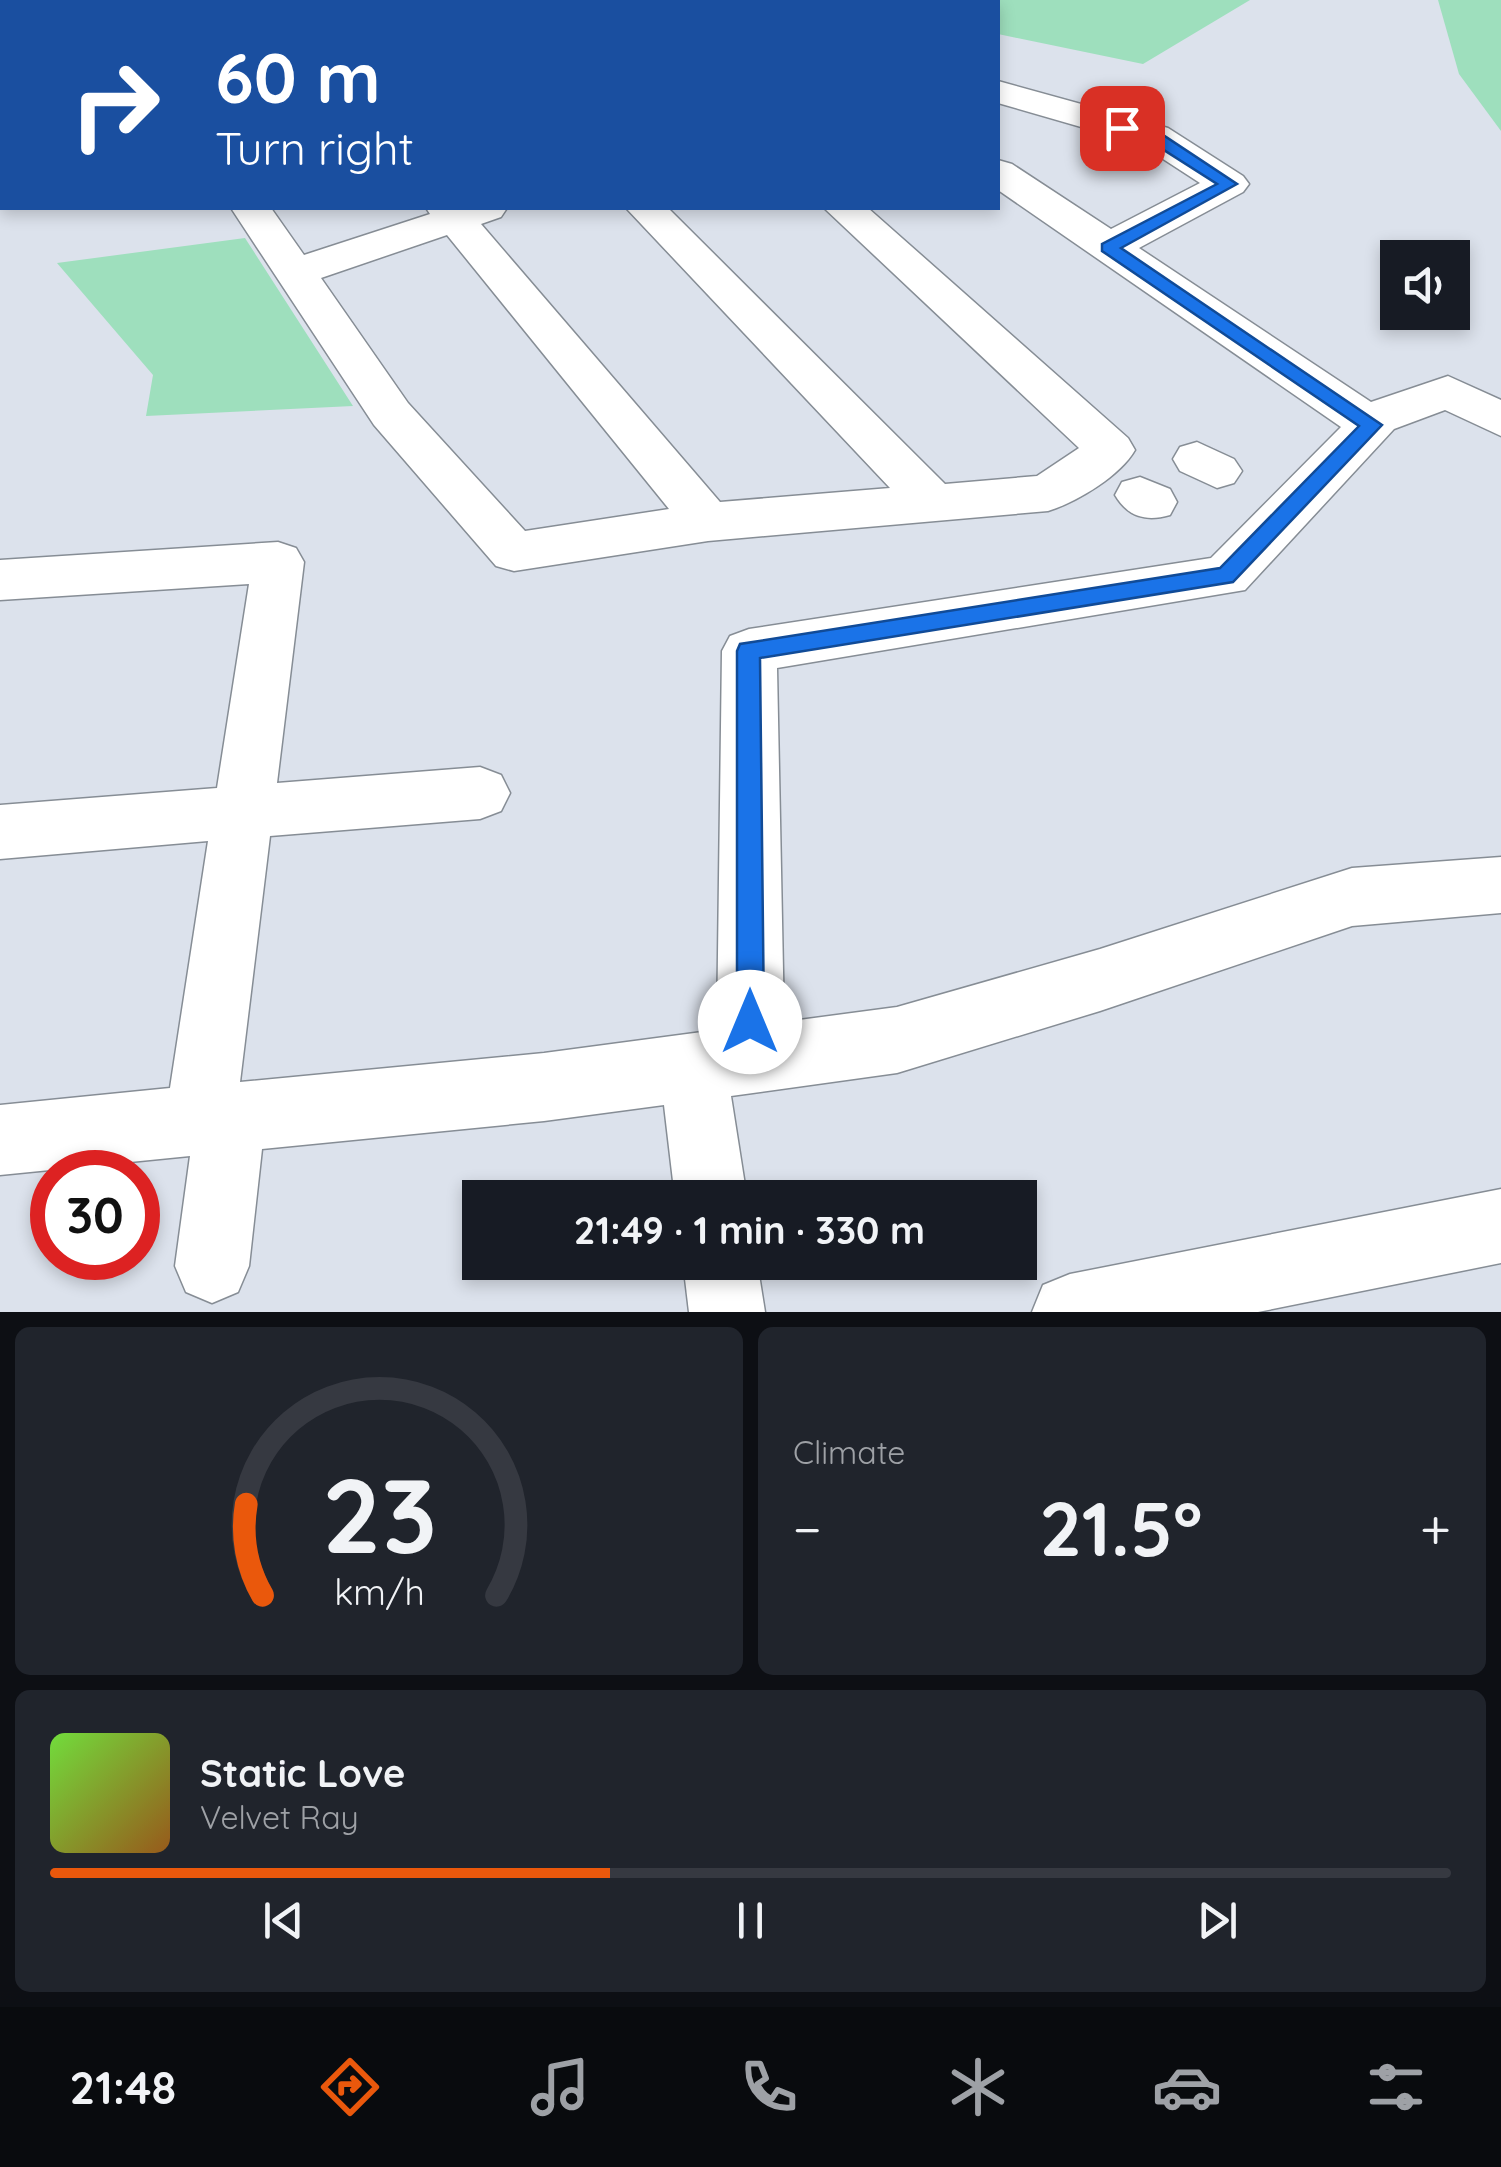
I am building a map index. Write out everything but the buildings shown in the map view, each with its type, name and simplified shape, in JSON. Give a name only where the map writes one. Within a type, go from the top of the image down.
[{"type":"street","points":[[1000,93],[1154,136],[1229,184],[1108,247]]},
{"type":"street","points":[[713,1180],[724,1078],[748,651],[1112,580],[1226,576],[1372,425],[1000,173]]},
{"type":"street","points":[[252,210],[391,414],[514,552],[708,522],[1121,483],[1110,450],[846,210]]},
{"type":"street","points":[[648,210],[934,503]]},
{"type":"street","points":[[296,272],[463,211],[708,522]]},
{"type":"street","points":[[1366,421],[1448,392],[1501,420]]},
{"type":"street","points":[[0,580],[278,562],[243,812],[215,1119],[212,1266]]},
{"type":"street","points":[[0,832],[480,794]]},
{"type":"street","points":[[0,1140],[544,1087],[724,1078],[897,1040],[1100,980],[1352,897],[1501,885]]},
{"type":"street","points":[[1070,1312],[1501,1226]]},
{"type":"street","points":[[723,1280],[727,1312]]},
{"type":"green space","points":[[1000,0],[1250,0],[1143,64],[1000,34]]},
{"type":"green space","points":[[1438,0],[1501,0],[1501,131],[1459,74]]},
{"type":"green space","points":[[245,238],[353,406],[146,416],[153,375],[57,263]]},
{"type":"route","points":[[750,1022],[748,651],[1226,576],[1372,425],[1108,247],[1229,184],[1154,136],[1122,128]]}]
